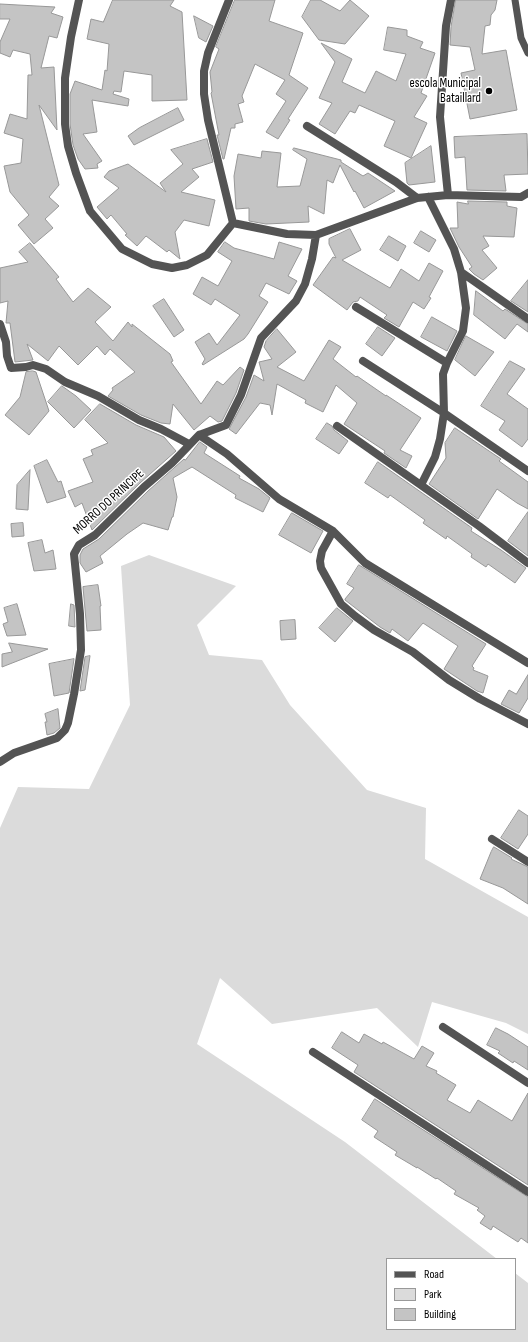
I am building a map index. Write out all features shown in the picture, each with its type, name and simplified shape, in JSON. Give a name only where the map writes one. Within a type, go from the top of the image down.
[{"type":"street","points":[[79,0],[71,37],[65,78],[65,124],[70,153],[90,210],[122,249],[152,264],[172,268],[187,265],[207,255],[232,223]]},
{"type":"street","points":[[229,0],[208,53],[204,71],[204,94],[208,120],[232,223]]},
{"type":"street","points":[[448,195],[440,117],[446,26],[451,0]]},
{"type":"street","points":[[307,126],[390,178],[417,198]]},
{"type":"street","points":[[232,223],[287,234],[316,236],[417,198],[448,195],[521,197],[528,193]]},
{"type":"street","points":[[421,485],[435,457],[440,439],[444,412],[443,374],[446,363],[463,331],[466,308],[461,272],[454,248],[428,197]]},
{"type":"street","name":"MORRO DO PRINCIPE","points":[[0,762],[14,753],[57,738],[65,730],[68,723],[81,650],[80,614],[74,554],[79,545],[95,535],[144,487],[172,463],[199,435],[226,425],[241,395],[261,338],[296,301],[305,284],[312,259],[316,236]]},
{"type":"street","points":[[461,272],[528,319]]},
{"type":"street","points":[[356,307],[446,363]]},
{"type":"street","points":[[0,324],[6,342],[7,356],[11,368],[33,365],[46,369],[65,382],[98,396],[139,420],[189,444]]},
{"type":"street","points":[[363,361],[444,412],[528,472]]},
{"type":"street","points":[[337,426],[528,563]]},
{"type":"street","points":[[199,435],[227,454],[280,499],[333,531],[364,563],[528,663]]},
{"type":"street","points":[[333,531],[322,551],[320,561],[321,568],[341,604],[374,630],[413,652],[449,680],[480,699],[528,723]]},
{"type":"street","points":[[492,839],[528,862]]},
{"type":"street","points":[[443,1027],[528,1082]]},
{"type":"street","points":[[313,1052],[528,1192]]},
{"type":"lane","points":[[515,0],[521,38],[528,53]]},
{"type":"green space","points":[[149,555],[236,586],[197,625],[209,655],[262,660],[290,705],[367,790],[426,808],[425,859],[528,917],[528,1034],[506,1023],[432,1002],[418,1047],[377,1008],[272,1024],[220,978],[197,1044],[345,1142],[496,1258],[386,1258],[386,1330],[516,1330],[516,1274],[528,1283],[528,1342],[0,1342],[0,828],[18,787],[89,789],[130,705],[121,566]]},
{"type":"building","points":[[113,0],[174,0],[170,6],[182,12],[187,100],[152,101],[152,75],[124,71],[121,92],[114,91],[113,94],[129,99],[128,106],[92,100],[97,132],[83,134],[102,161],[97,164],[98,168],[85,169],[78,159],[73,145],[70,124],[70,94],[75,81],[102,90],[105,70],[107,71],[109,44],[87,39],[91,19],[103,22]]},
{"type":"building","points":[[235,0],[275,0],[269,21],[303,33],[289,75],[308,88],[288,119],[290,120],[278,139],[266,132],[286,101],[276,94],[285,80],[255,64],[242,96],[244,102],[238,104],[243,122],[235,124],[235,128],[231,128],[223,159],[217,135],[219,135],[211,93],[210,72],[219,49],[216,47]]},
{"type":"building","points":[[311,0],[320,0],[340,11],[350,0],[369,16],[345,44],[319,40],[302,17]]},
{"type":"building","points":[[456,0],[497,0],[495,10],[491,15],[490,25],[485,26],[482,54],[506,50],[517,110],[470,119],[461,73],[475,70],[470,47],[450,45],[451,27]]},
{"type":"building","points":[[0,4],[55,7],[51,13],[63,17],[57,38],[49,36],[41,68],[54,67],[57,130],[39,105],[59,185],[49,197],[59,206],[45,219],[53,228],[34,244],[18,225],[29,215],[10,192],[4,166],[21,163],[23,139],[4,133],[10,114],[27,119],[28,75],[32,75],[30,54],[13,50],[10,57],[0,53],[0,42],[10,19],[0,19]]},
{"type":"building","points":[[194,16],[213,26],[206,42],[199,38]]},
{"type":"building","points":[[388,27],[407,30],[407,36],[423,42],[420,48],[435,53],[421,93],[427,96],[414,117],[427,123],[411,158],[384,146],[395,121],[359,105],[355,113],[350,111],[335,134],[319,124],[332,103],[319,98],[335,62],[321,43],[352,59],[342,82],[365,93],[376,71],[396,81],[406,54],[384,50]]},
{"type":"building","points":[[178,108],[184,120],[134,145],[128,136],[139,128]]},
{"type":"building","points":[[527,134],[528,174],[504,175],[506,191],[467,190],[465,157],[455,158],[454,137]]},
{"type":"building","points":[[207,139],[213,162],[192,169],[199,177],[181,192],[215,200],[209,226],[184,220],[175,232],[180,259],[169,250],[167,252],[146,236],[137,246],[125,235],[127,234],[111,215],[107,219],[97,207],[119,188],[104,177],[109,171],[128,164],[166,192],[160,183],[183,164],[171,150]]},
{"type":"building","points":[[431,146],[435,182],[409,185],[407,183],[405,163]]},
{"type":"building","points":[[294,148],[341,160],[341,162],[363,176],[368,173],[395,191],[364,208],[340,165],[333,183],[327,180],[324,214],[308,206],[309,222],[266,224],[249,221],[249,208],[236,209],[234,176],[238,154],[261,158],[262,151],[281,153],[277,187],[300,186],[307,159],[293,150]]},
{"type":"building","points":[[468,201],[507,202],[507,206],[517,208],[514,237],[483,236],[489,246],[482,250],[497,268],[483,280],[469,269],[472,267],[459,247],[450,228],[458,228],[457,202],[468,204]]},
{"type":"building","points":[[350,229],[361,250],[342,260],[390,288],[401,269],[419,281],[429,263],[443,271],[429,297],[431,298],[424,309],[413,302],[399,327],[384,318],[387,315],[360,297],[358,301],[353,302],[347,310],[313,285],[333,257],[336,258],[329,244],[329,239]]},
{"type":"building","points":[[421,231],[436,240],[429,252],[414,243]]},
{"type":"building","points":[[389,236],[406,246],[398,261],[380,250]]},
{"type":"building","points":[[225,242],[234,248],[274,259],[279,242],[302,249],[288,276],[297,281],[289,294],[266,283],[259,296],[268,302],[248,334],[244,339],[203,365],[202,364],[205,359],[195,342],[209,333],[217,345],[240,315],[215,299],[211,305],[193,294],[202,277],[218,286],[232,261],[218,252]]},
{"type":"building","points":[[30,243],[59,277],[56,279],[73,302],[88,288],[111,307],[95,322],[113,341],[128,322],[132,327],[132,324],[170,354],[173,361],[171,362],[201,404],[217,381],[223,385],[240,367],[244,370],[236,393],[222,421],[218,422],[210,416],[194,430],[173,404],[170,424],[161,423],[141,415],[108,396],[113,390],[112,388],[135,372],[110,349],[105,355],[97,346],[78,365],[59,346],[48,361],[27,344],[33,360],[15,362],[10,323],[6,323],[8,301],[0,303],[0,268],[28,262],[19,252]]},
{"type":"building","points":[[528,280],[528,312],[511,301]]},
{"type":"building","points":[[476,291],[503,311],[505,309],[528,324],[528,332],[517,324],[505,339],[474,315]]},
{"type":"building","points":[[164,299],[184,330],[174,337],[153,306]]},
{"type":"building","points":[[432,317],[457,331],[447,351],[421,337]]},
{"type":"building","points":[[378,327],[395,338],[382,356],[366,344]]},
{"type":"building","points":[[277,329],[296,352],[277,367],[304,381],[329,340],[341,347],[333,359],[356,377],[357,376],[421,418],[400,450],[412,456],[406,468],[384,453],[385,451],[344,424],[357,403],[336,385],[323,412],[305,403],[306,400],[277,384],[272,415],[270,405],[260,403],[236,434],[229,429],[246,397],[254,375],[264,381],[259,362],[272,359],[264,347],[266,341]]},
{"type":"building","points":[[466,336],[494,352],[475,376],[455,360]]},
{"type":"building","points":[[510,361],[525,369],[507,394],[528,409],[528,439],[522,447],[499,430],[505,421],[481,406]]},
{"type":"building","points":[[26,372],[36,372],[49,411],[29,435],[5,415],[20,397]]},
{"type":"building","points":[[62,386],[76,396],[91,410],[74,428],[48,402]]},
{"type":"building","points":[[100,404],[136,425],[164,437],[176,451],[140,483],[92,530],[82,503],[75,507],[68,491],[93,482],[83,459],[93,455],[91,450],[108,443],[85,420]]},
{"type":"building","points":[[327,423],[348,441],[339,454],[316,439]]},
{"type":"building","points":[[455,428],[501,459],[499,461],[528,482],[528,509],[497,489],[478,519],[429,484],[446,458],[445,443]]},
{"type":"building","points":[[200,442],[207,447],[204,453],[240,476],[239,478],[259,489],[270,498],[263,512],[235,498],[236,495],[192,467],[173,478],[177,497],[173,517],[168,530],[143,523],[100,556],[103,563],[86,572],[80,563],[80,555],[83,549],[99,539],[148,491],[184,459],[185,460]]},
{"type":"building","points":[[47,460],[58,482],[61,481],[66,497],[47,503],[34,466]]},
{"type":"building","points":[[378,462],[472,528],[471,531],[526,568],[515,583],[488,564],[486,567],[471,557],[472,554],[447,536],[446,539],[423,523],[425,520],[390,495],[388,498],[365,483]]},
{"type":"building","points":[[30,470],[28,510],[16,509],[17,485]]},
{"type":"building","points":[[528,512],[528,556],[508,541]]},
{"type":"building","points":[[292,513],[323,531],[311,553],[279,535]]},
{"type":"building","points":[[23,523],[24,536],[12,537],[11,524]]},
{"type":"building","points":[[42,540],[45,553],[53,550],[56,569],[34,571],[28,543]]},
{"type":"building","points":[[359,565],[486,644],[472,666],[474,668],[473,670],[488,676],[483,693],[477,691],[444,669],[458,646],[423,623],[408,641],[392,629],[390,633],[380,627],[345,600],[354,588],[347,584]]},
{"type":"building","points":[[98,585],[101,606],[101,630],[87,631],[83,587]]},
{"type":"building","points":[[17,604],[26,635],[7,636],[3,624],[8,622],[4,608]]},
{"type":"building","points":[[71,604],[74,605],[75,627],[69,626]]},
{"type":"building","points":[[337,608],[353,621],[335,642],[319,628]]},
{"type":"building","points":[[295,620],[296,639],[281,640],[280,621]]},
{"type":"building","points":[[9,643],[48,649],[2,667],[2,654],[12,652]]},
{"type":"building","points":[[90,656],[85,690],[80,691],[85,657]]},
{"type":"building","points":[[74,659],[69,693],[54,696],[49,664]]},
{"type":"building","points":[[528,675],[528,698],[519,713],[501,704],[509,690],[516,694]]},
{"type":"building","points":[[58,709],[60,728],[54,733],[47,735],[45,722],[47,722],[45,714]]},
{"type":"building","points":[[519,810],[528,816],[528,834],[518,849],[501,838]]},
{"type":"building","points":[[494,847],[512,858],[511,859],[528,867],[528,904],[503,888],[480,879]]},
{"type":"building","points":[[496,1028],[528,1047],[528,1070],[514,1061],[513,1063],[498,1053],[500,1051],[487,1045]]},
{"type":"building","points":[[342,1032],[359,1043],[364,1034],[382,1044],[383,1042],[414,1059],[422,1046],[434,1053],[426,1066],[437,1071],[436,1073],[456,1085],[447,1100],[470,1113],[478,1100],[512,1121],[528,1093],[528,1185],[354,1072],[358,1065],[332,1048]]},
{"type":"building","points":[[375,1099],[528,1197],[528,1243],[521,1238],[518,1242],[493,1226],[491,1230],[480,1223],[485,1216],[477,1210],[479,1208],[454,1194],[456,1191],[437,1178],[436,1179],[395,1155],[397,1152],[374,1137],[378,1131],[362,1120]]},
{"type":"place","name":"escola Municipal Bataillard","points":[[489,91]]}]
